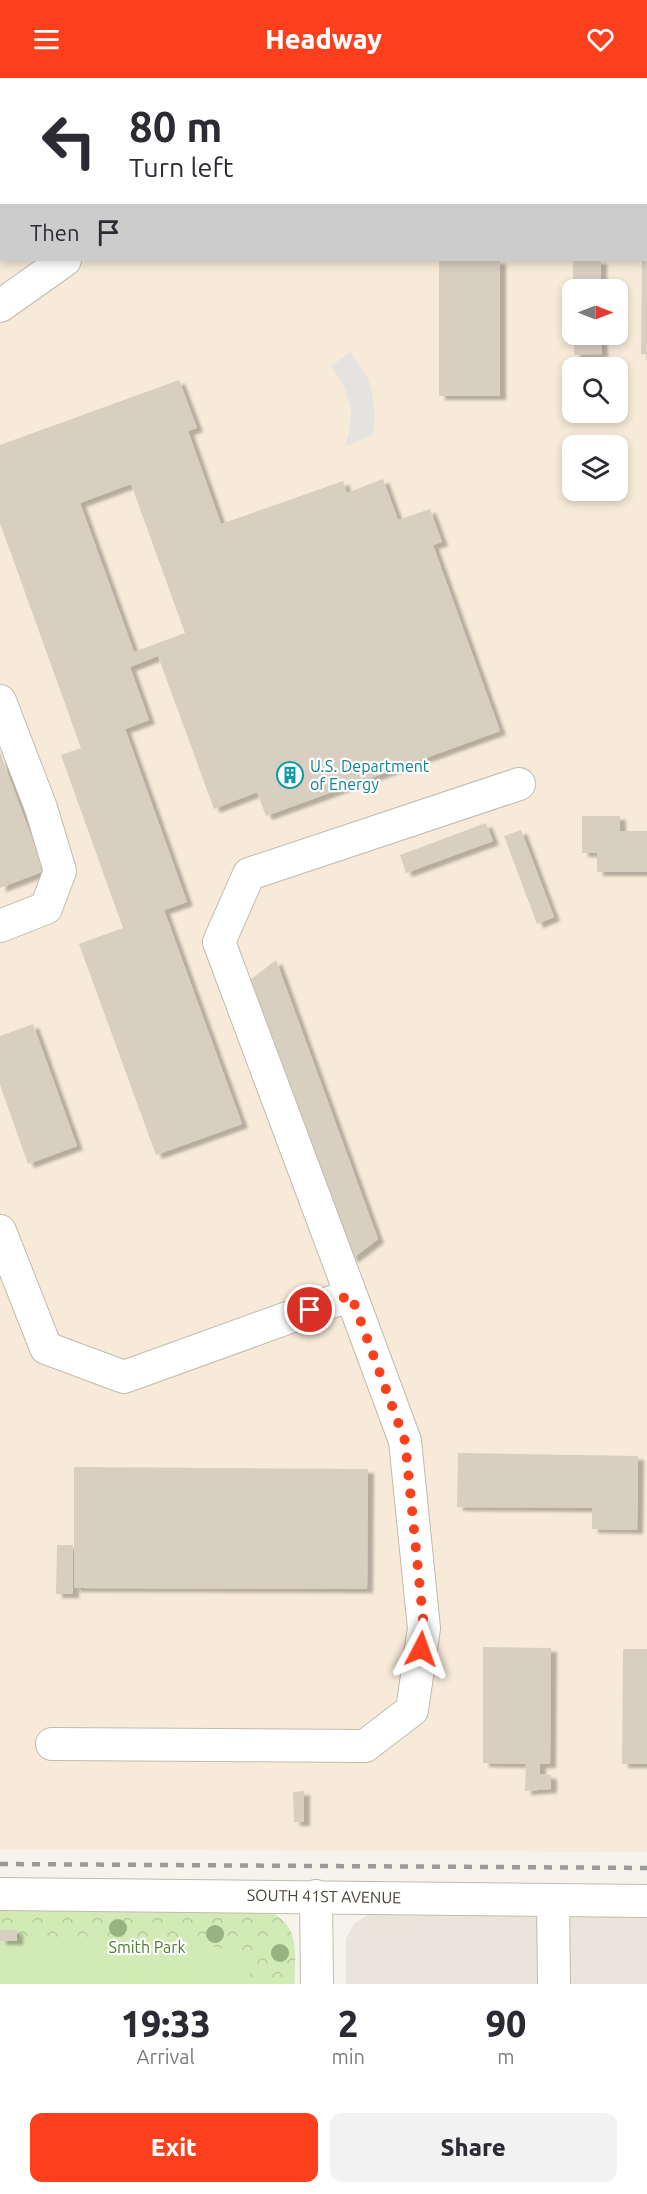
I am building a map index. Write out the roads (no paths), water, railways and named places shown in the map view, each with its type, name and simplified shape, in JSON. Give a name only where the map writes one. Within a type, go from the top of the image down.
[{"type":"street","points":[[0,306],[64,261]]},
{"type":"street","points":[[0,701],[41,808],[60,871],[46,908],[0,926]]},
{"type":"street","points":[[52,1744],[364,1746],[412,1710],[424,1628],[405,1441],[219,942],[249,874],[519,784]]},
{"type":"street","points":[[0,1231],[46,1348],[124,1377],[351,1295]]},
{"type":"street","name":"SOUTH 41ST AVENUE","points":[[0,1894],[647,1901]]},
{"type":"street","points":[[316,1896],[317,1984]]},
{"type":"street","points":[[553,1900],[554,1984]]},
{"type":"railway","points":[[0,1864],[647,1868]]},
{"type":"place","name":"U.S. Department of Energy","points":[[290,775]]},
{"type":"park label","name":"Smith Park","points":[[147,1947]]}]
